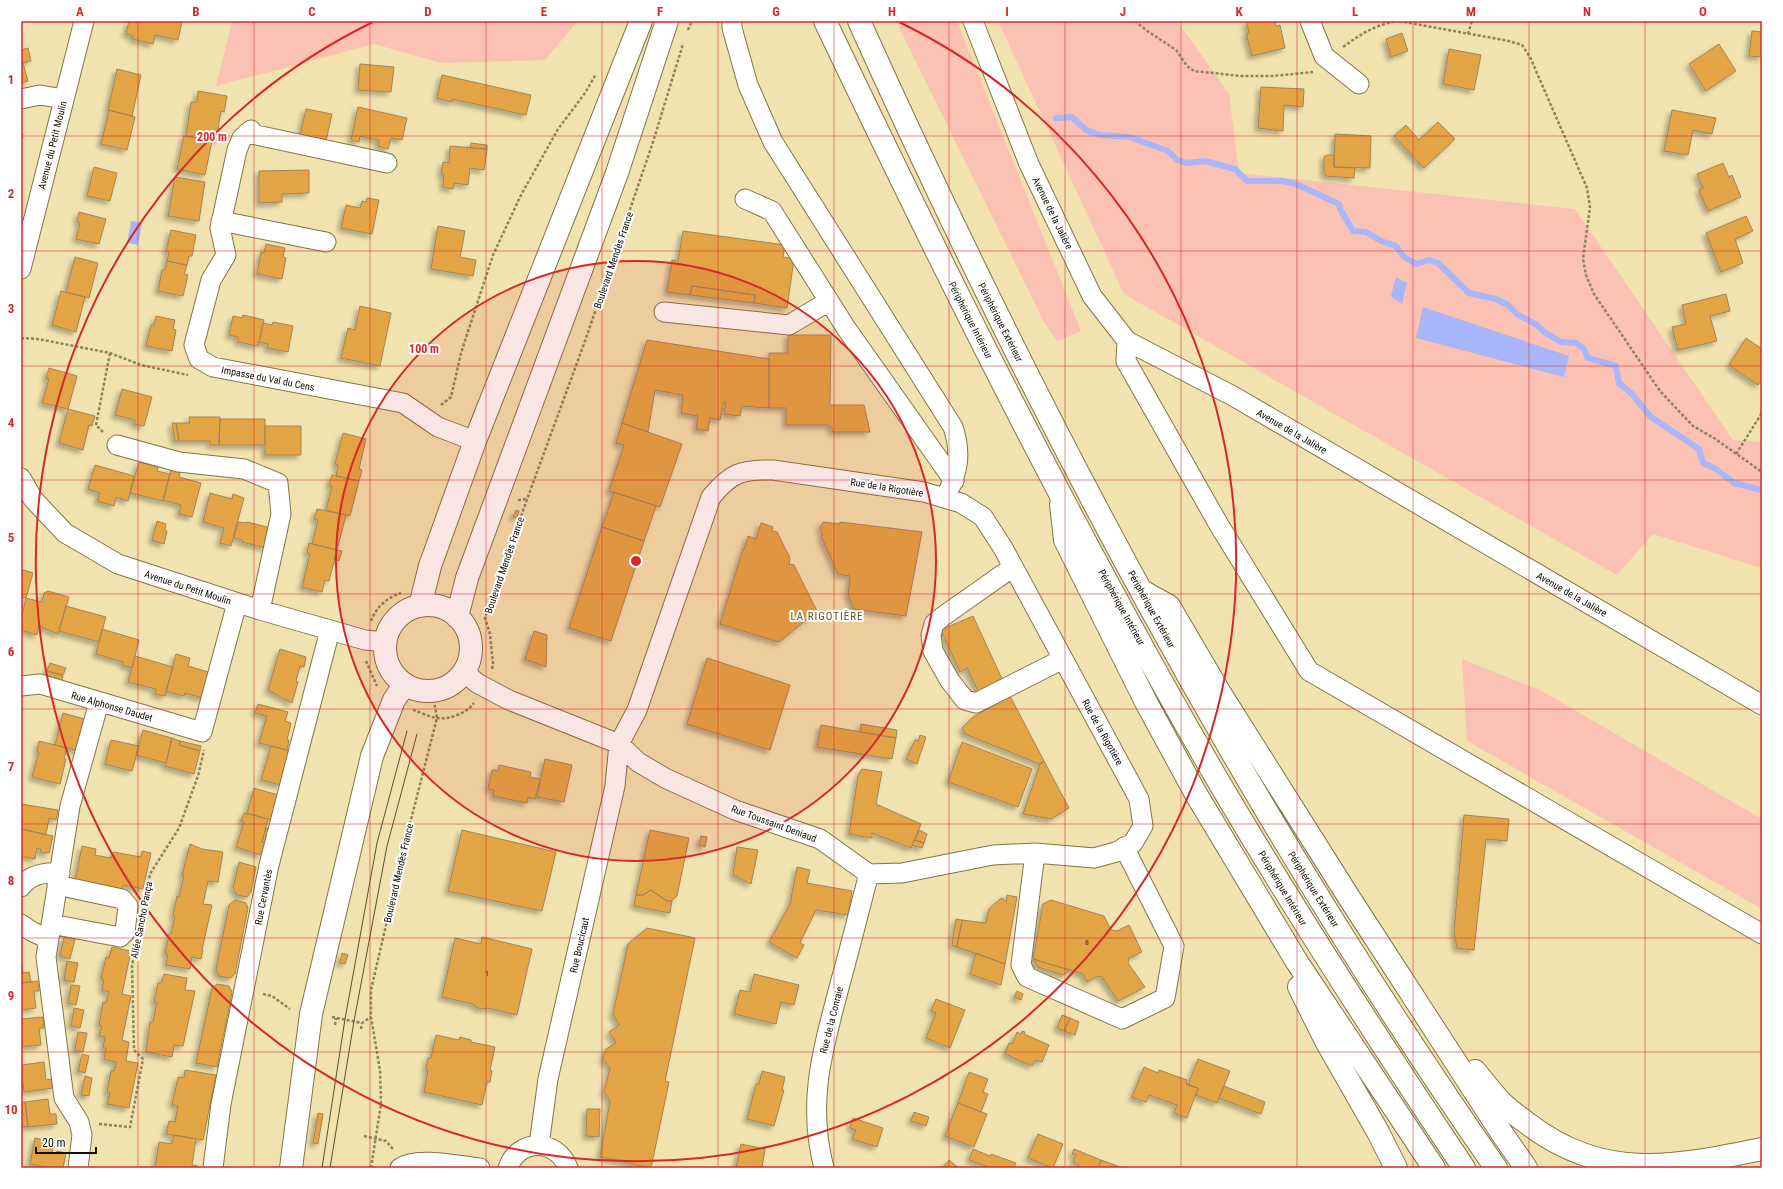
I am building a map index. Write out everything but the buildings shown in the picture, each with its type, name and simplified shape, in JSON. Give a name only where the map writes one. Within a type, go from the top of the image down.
[{"type":"main road","points":[[420,606],[430,566],[475,441],[641,21]]},
{"type":"main road","points":[[457,617],[467,578],[617,173],[667,21]]},
{"type":"main road","name":"Périphérique Intérieur","points":[[825,21],[946,270],[1059,491],[1168,691],[1255,842],[1359,1009],[1464,1168]]},
{"type":"main road","name":"Périphérique Extérieur","points":[[859,21],[907,127],[994,308],[1068,453],[1142,591],[1237,760],[1330,915],[1391,1012],[1496,1168]]},
{"type":"main road","points":[[1059,491],[1065,540],[1143,697],[1196,794],[1297,962],[1434,1168]]},
{"type":"main road","points":[[1142,591],[1169,606],[1220,693],[1350,899],[1440,1039],[1526,1168]]},
{"type":"main road","points":[[431,605],[442,608],[457,617],[468,633],[470,646],[469,659],[463,671],[450,684],[432,690],[418,690],[405,684],[396,676],[389,666],[385,654],[385,642],[389,630],[404,612],[420,606],[431,605]]},
{"type":"main road","points":[[290,1168],[311,1014],[366,779],[372,756],[394,700],[405,684]]},
{"type":"main road","points":[[1297,962],[1299,987],[1326,1041],[1378,1132],[1396,1168]]},
{"type":"main road","points":[[1440,1039],[1470,1065],[1503,1104],[1543,1135],[1559,1145],[1588,1157],[1618,1164],[1642,1166],[1711,1160],[1762,1149]]},
{"type":"street","name":"Avenue du Petit Moulin","points":[[21,269],[84,21]]},
{"type":"street","points":[[732,21],[732,28],[748,85],[774,142],[953,427],[959,453],[954,481],[945,498]]},
{"type":"street","name":"Avenue de la Jalière","points":[[973,21],[1029,164],[1092,296],[1127,340],[1233,396],[1762,705]]},
{"type":"street","points":[[1310,21],[1324,56],[1359,84]]},
{"type":"street","points":[[21,99],[40,95],[64,99]]},
{"type":"street","name":"Impasse du Val du Cens","points":[[387,163],[249,131],[242,138],[237,150],[221,221],[220,228],[226,255],[212,280],[194,346],[199,359],[213,367],[402,402],[438,427],[475,441]]},
{"type":"street","points":[[745,199],[772,211],[846,328],[954,481]]},
{"type":"street","points":[[221,221],[326,242]]},
{"type":"street","points":[[664,312],[789,325],[830,301]]},
{"type":"street","points":[[1127,340],[1126,361],[1219,526],[1309,671],[1762,934]]},
{"type":"street","points":[[117,446],[179,462],[244,469],[278,483],[281,514],[260,610]]},
{"type":"street","name":"Rue de la Rigotière","points":[[619,744],[637,710],[711,497],[722,483],[736,474],[753,469],[772,470],[924,492],[961,503],[983,517],[1013,567],[1139,799],[1143,826],[1133,843],[1124,847]]},
{"type":"street","name":"Avenue du Petit Moulin","points":[[21,478],[33,499],[65,533],[118,564],[260,610],[365,640],[385,642]]},
{"type":"street","points":[[1013,567],[979,590],[934,624],[930,635],[933,651],[950,681],[965,700],[976,703],[1063,659]]},
{"type":"street","points":[[202,732],[237,603]]},
{"type":"street","name":"Rue Cervantès","points":[[213,1168],[221,1104],[269,865],[330,630]]},
{"type":"street","name":"Rue Toussaint Deniaud","points":[[463,671],[485,688],[509,700],[619,744],[638,762],[665,778],[735,810],[820,839],[869,874]]},
{"type":"street","name":"Rue Alphonse Daudet","points":[[21,686],[40,684],[202,732]]},
{"type":"street","points":[[78,1168],[82,1135],[79,1122],[64,1098],[46,957],[70,806],[99,702]]},
{"type":"street","name":"Rue Boucicaut","points":[[539,1145],[548,1079],[615,786],[619,744]]},
{"type":"street","points":[[869,874],[902,873],[993,855],[1035,853],[1094,858],[1116,852],[1124,847],[1174,946],[1165,998],[1122,1019],[1027,978],[1021,965],[1035,853]]},
{"type":"street","points":[[21,887],[33,876],[44,873],[122,899],[128,906],[125,932],[120,938],[49,931],[31,931],[21,924]]},
{"type":"street","name":"Rue de la Conraie","points":[[824,1168],[818,1147],[816,1126],[815,1103],[818,1074],[824,1044],[869,874]]},
{"type":"street","points":[[508,1168],[515,1155],[522,1149],[539,1145],[550,1148],[559,1153],[566,1161],[568,1168]]},
{"type":"street","points":[[402,1166],[420,1162],[480,1168]]},
{"type":"path","points":[[687,33],[692,21]]},
{"type":"path","points":[[1135,21],[1176,50],[1186,66],[1194,71],[1241,76],[1272,76],[1319,71],[1327,58],[1364,32],[1378,25],[1396,21]]},
{"type":"path","points":[[1399,21],[1509,41],[1522,45],[1530,57],[1587,188],[1590,207],[1583,259],[1586,275],[1594,294],[1660,391],[1693,426],[1714,438],[1762,472]]},
{"type":"path","points":[[1468,34],[1472,21]]},
{"type":"path","name":"Boulevard Mendès France","points":[[371,1168],[381,1104],[380,1070],[371,1017],[371,990],[405,843],[437,718],[451,717],[471,707],[485,688],[493,664],[490,634],[485,618],[494,587],[590,326],[653,142],[685,38]]},
{"type":"path","points":[[418,413],[437,409],[451,397],[462,353],[493,255],[525,188],[558,129],[586,93],[599,68]]},
{"type":"path","points":[[110,353],[96,425],[117,446]]},
{"type":"path","points":[[1736,454],[1762,413]]},
{"type":"path","points":[[432,690],[437,718]]},
{"type":"path","name":"Allée Sancho Pança","points":[[144,904],[150,874],[179,828],[198,776],[205,747],[202,732]]},
{"type":"path","name":"Allée Sancho Pança","points":[[79,1122],[130,1127],[143,1059],[134,1050],[132,966],[137,942]]},
{"type":"path","points":[[335,1025],[336,1018]]},
{"type":"path","points":[[361,1029],[362,1023]]},
{"type":"path","points":[[364,1136],[386,1141],[402,1166]]},
{"type":"shaded area","points":[[232,21],[578,21],[545,60],[441,63],[374,44],[216,86]]},
{"type":"shaded area","points":[[896,21],[957,21],[1081,331],[1057,341],[1044,322]]},
{"type":"shaded area","points":[[998,21],[1177,21],[1229,94],[1239,173],[1575,209],[1733,440],[1762,442],[1762,568],[1653,534],[1617,575],[1124,294]]},
{"type":"shaded area","points":[[1462,659],[1540,690],[1762,819],[1762,909],[1467,741]]},
{"type":"water","points":[[131,221],[142,223],[138,245],[127,243]]},
{"type":"water","points":[[1396,277],[1407,283],[1402,304],[1391,296]]},
{"type":"water","points":[[1423,307],[1569,356],[1564,377],[1416,338]]},
{"type":"waterway","points":[[1056,118],[1072,117],[1086,130],[1099,135],[1130,137],[1168,151],[1177,160],[1187,163],[1205,161],[1235,169],[1247,181],[1282,181],[1296,184],[1339,204],[1340,209],[1353,231],[1366,232],[1381,241],[1396,246],[1404,257],[1416,264],[1429,260],[1438,263],[1469,293],[1496,299],[1508,305],[1517,314],[1537,325],[1544,332],[1561,342],[1576,343],[1583,348],[1588,358],[1616,366],[1619,383],[1632,394],[1651,417],[1699,449],[1703,463],[1716,469],[1734,483],[1762,490]]},
{"type":"tram line","points":[[322,1168],[345,1019],[377,843],[407,731]]},
{"type":"tram line","points":[[330,1168],[354,1021],[387,846],[417,734]]},
{"type":"district","name":"LA RIGOTIÈRE","points":[[827,616]]}]
